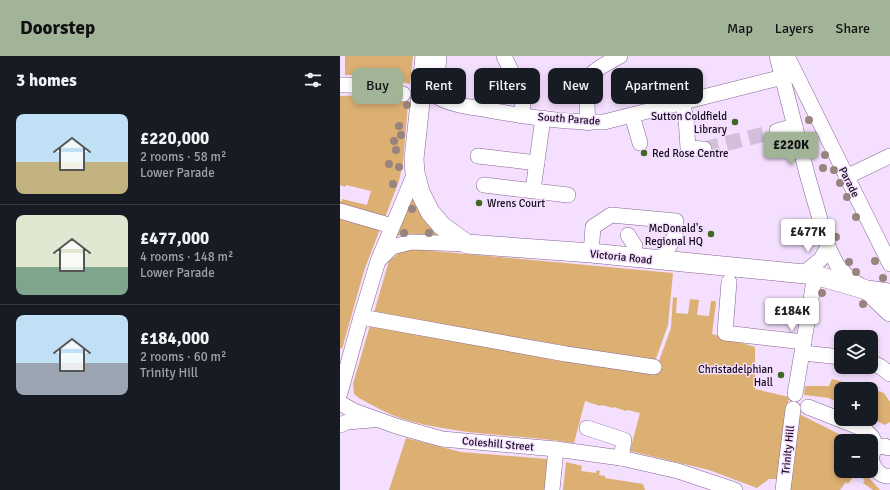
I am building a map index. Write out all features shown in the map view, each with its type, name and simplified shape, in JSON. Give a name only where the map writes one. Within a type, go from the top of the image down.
[{"type":"main road","points":[[424,68],[425,56]]},
{"type":"main road","points":[[421,104],[414,159],[415,173],[420,192],[430,212],[442,226],[467,244]]},
{"type":"main road","name":"Victoria Road","points":[[467,244],[595,242],[633,258],[809,274],[867,290],[890,294]]},
{"type":"main road","points":[[867,290],[890,312]]},
{"type":"street","points":[[438,68],[439,56]]},
{"type":"street","points":[[504,56],[523,96],[522,116]]},
{"type":"street","points":[[588,123],[587,92],[592,74],[608,62],[620,56]]},
{"type":"street","points":[[777,56],[789,75],[795,126],[828,248],[837,265],[850,279],[867,290]]},
{"type":"street","name":"Parade","points":[[787,56],[789,75],[846,177],[890,264]]},
{"type":"street","name":"South Parade","points":[[703,97],[789,75]]},
{"type":"street","points":[[340,85],[352,85]]},
{"type":"street","name":"South Parade","points":[[419,121],[426,109],[432,104]]},
{"type":"street","name":"South Parade","points":[[460,104],[522,116],[588,123],[604,122],[674,104]]},
{"type":"street","points":[[682,104],[686,118],[688,148],[704,149]]},
{"type":"street","points":[[632,115],[640,143]]},
{"type":"street","points":[[533,190],[543,118]]},
{"type":"street","points":[[777,131],[795,126]]},
{"type":"street","points":[[478,156],[537,163]]},
{"type":"street","points":[[846,177],[890,156]]},
{"type":"street","name":"Victoria Road","points":[[340,393],[378,261],[415,173]]},
{"type":"street","points":[[484,185],[568,195]]},
{"type":"street","points":[[340,212],[392,226]]},
{"type":"street","points":[[595,242],[593,227],[611,215],[676,221],[675,236],[668,261]]},
{"type":"street","points":[[628,235],[635,246],[633,258]]},
{"type":"street","name":"Victoria Road","points":[[378,261],[392,247],[411,242],[467,244]]},
{"type":"street","points":[[795,394],[803,348],[809,274],[828,248]]},
{"type":"street","points":[[729,282],[725,333],[834,355]]},
{"type":"street","points":[[361,317],[566,354],[654,367]]},
{"type":"street","points":[[878,366],[890,374]]},
{"type":"street","name":"Coleshill Street","points":[[340,403],[354,411],[377,420],[442,439],[556,449],[621,458],[678,471],[735,490]]},
{"type":"street","points":[[808,407],[864,429],[882,447],[872,453],[873,464],[879,473],[886,477],[890,476]]},
{"type":"street","name":"Trinity Hill","points":[[783,490],[792,409]]},
{"type":"street","name":"Coleshill Street","points":[[340,425],[347,422],[361,420],[377,420]]},
{"type":"street","points":[[587,428],[624,440],[621,458]]},
{"type":"street","points":[[552,490],[556,449]]},
{"type":"shaded area","points":[[345,56],[413,56],[410,84],[403,82],[403,68],[352,68],[352,75],[345,75]]},
{"type":"shaded area","points":[[340,96],[352,96],[352,104],[408,103],[403,162],[399,181],[384,220],[340,208],[340,201],[342,201],[342,199],[367,205],[371,191],[340,185]]},
{"type":"shaded area","points":[[412,193],[443,237],[406,234],[394,237]]},
{"type":"shaded area","points":[[340,215],[380,229],[364,271],[342,349],[340,348]]},
{"type":"shaded area","points":[[412,249],[673,273],[668,325],[654,364],[373,316],[389,261],[400,252]]},
{"type":"shaded area","points":[[673,297],[677,298],[676,313],[688,314],[690,299],[699,300],[697,315],[709,316],[711,301],[715,301],[712,334],[755,347],[755,389],[789,397],[777,479],[769,479],[757,488],[709,470],[630,451],[640,413],[614,407],[600,406],[585,401],[574,443],[465,431],[421,424],[390,414],[354,394],[353,384],[371,322],[597,367],[598,364],[655,372],[671,328]]},
{"type":"shaded area","points":[[832,379],[843,382],[834,382],[834,400],[829,398],[804,395],[805,386],[829,386]]},
{"type":"shaded area","points":[[878,391],[884,393],[890,402],[890,422],[885,425],[878,422]]},
{"type":"shaded area","points":[[795,412],[839,434],[834,434],[834,478],[852,478],[848,484],[846,482],[840,490],[787,490]]},
{"type":"shaded area","points":[[406,438],[461,452],[547,459],[545,490],[389,490]]},
{"type":"shaded area","points":[[566,462],[582,466],[581,471],[596,473],[597,470],[600,471],[599,475],[605,476],[605,478],[643,484],[645,490],[563,490]]},
{"type":"shaded area","points":[[862,478],[869,478],[880,490],[873,490],[863,483],[865,480]]},
{"type":"tunnel","points":[[704,149],[777,131]]},
{"type":"place","name":"Sutton Coldfield Library","points":[[735,122]]},
{"type":"place","name":"Red Rose Centre","points":[[644,153]]},
{"type":"place","name":"Wrens Court","points":[[479,203]]},
{"type":"place","name":"McDonald's Regional HQ","points":[[711,234]]},
{"type":"place","name":"Christadelphian Hall","points":[[781,375]]}]
